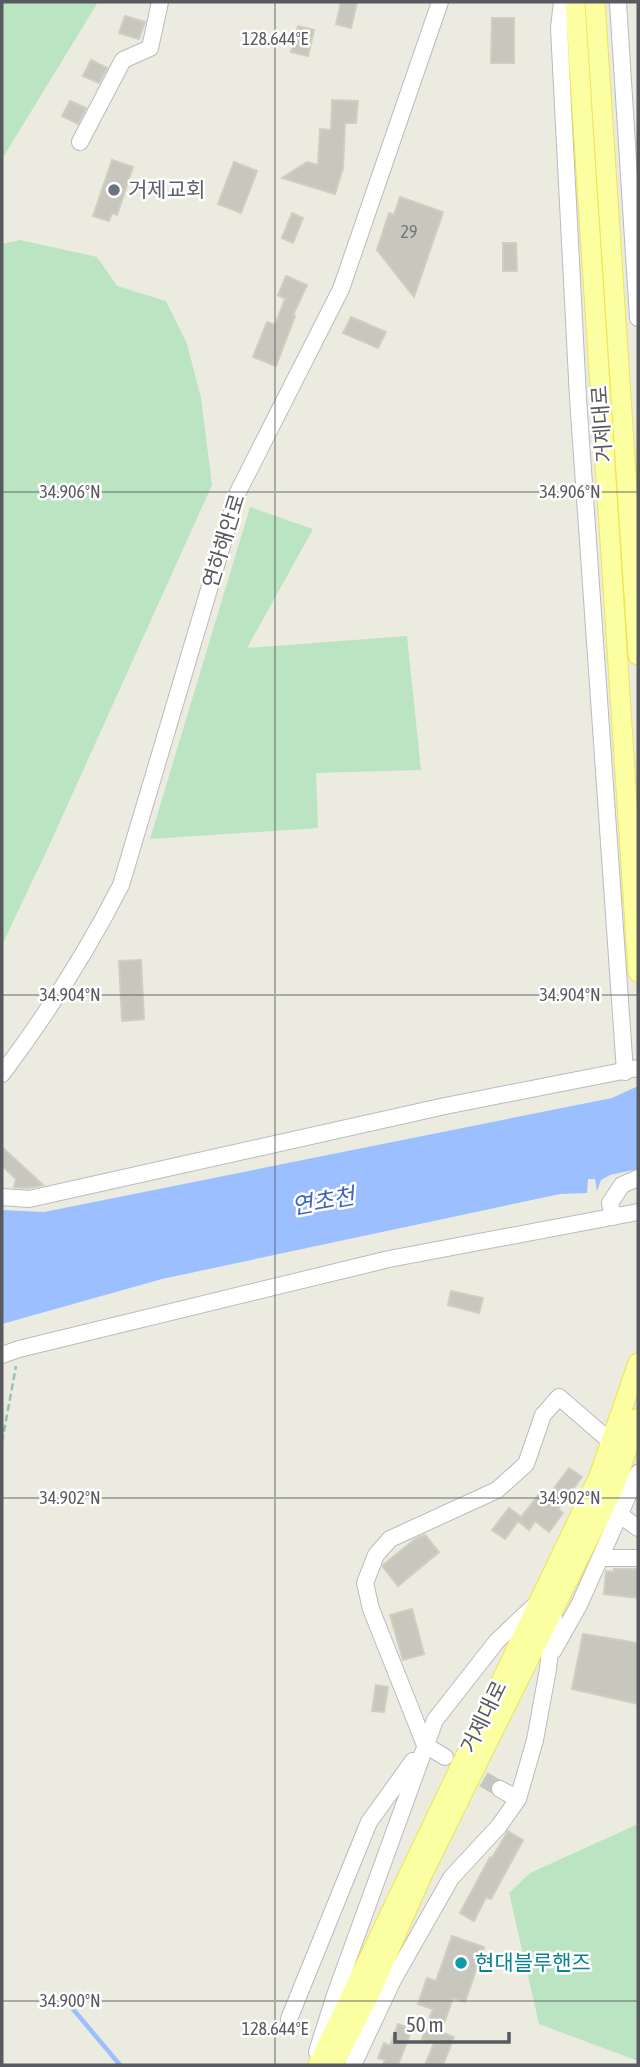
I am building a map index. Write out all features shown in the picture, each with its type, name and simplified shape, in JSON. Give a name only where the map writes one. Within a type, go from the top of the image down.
[{"type":"main road","name":"거제대로","points":[[575,2],[638,972]]},
{"type":"main road","name":"거제대로","points":[[595,2],[638,655]]},
{"type":"main road","name":"거제대로","points":[[333,2065],[372,1989],[546,1605],[599,1476],[638,1363]]},
{"type":"main road","name":"거제대로","points":[[318,2065],[546,1605],[614,1486],[638,1418]]},
{"type":"street","points":[[80,142],[123,60],[150,48],[160,2]]},
{"type":"street","name":"연하해안로","points":[[2,1073],[56,998],[93,940],[121,885],[238,492],[341,289],[440,2]]},
{"type":"street","points":[[2,1197],[29,1199],[445,1106],[631,1070],[578,398],[559,28],[562,2]]},
{"type":"street","points":[[618,2],[638,318]]},
{"type":"street","points":[[613,1217],[610,1203],[622,1185],[638,1178]]},
{"type":"street","points":[[2,1356],[19,1349],[389,1259],[638,1212]]},
{"type":"street","points":[[445,1757],[425,1745],[371,1609],[365,1583],[376,1555],[390,1539],[497,1490],[526,1464],[543,1415],[559,1397],[611,1442]]},
{"type":"street","points":[[550,1657],[579,1605],[638,1474]]},
{"type":"street","points":[[620,1516],[638,1528]]},
{"type":"street","points":[[600,1558],[638,1558]]},
{"type":"street","points":[[353,2065],[393,1980],[451,1878],[499,1826],[518,1799],[535,1740],[550,1657],[546,1605]]},
{"type":"street","points":[[313,2065],[335,1994],[435,1720],[490,1651],[546,1605]]},
{"type":"street","points":[[289,2019],[369,1822],[425,1745]]},
{"type":"street","points":[[500,1789],[518,1799]]},
{"type":"path","points":[[2,1442],[19,1349]]},
{"type":"green space","points":[[2,2],[98,2],[2,159]]},
{"type":"green space","points":[[20,240],[97,257],[117,286],[166,301],[187,344],[201,398],[212,485],[2,945],[2,244]]},
{"type":"green space","points":[[250,507],[313,529],[247,648],[407,636],[421,770],[316,773],[318,828],[150,839]]},
{"type":"green space","points":[[638,1824],[638,2061],[539,2024],[509,1893],[530,1873]]},
{"type":"water","name":"연초천","points":[[638,1086],[638,1169],[610,1175],[601,1180],[597,1191],[595,1179],[588,1179],[587,1193],[560,1194],[162,1279],[2,1324],[2,1210],[44,1212],[612,1098]]},
{"type":"building","points":[[341,2],[357,2],[351,28],[336,24]]},
{"type":"building","points":[[125,16],[145,22],[139,39],[119,33]]},
{"type":"building","points":[[492,18],[514,18],[514,63],[491,63]]},
{"type":"building","points":[[298,26],[314,30],[308,56],[291,52]]},
{"type":"building","points":[[91,60],[107,68],[99,83],[83,76]]},
{"type":"building","points":[[332,100],[358,101],[356,123],[345,123],[343,168],[335,194],[282,178],[307,162],[318,165],[320,129],[331,130]]},
{"type":"building","points":[[70,101],[86,108],[78,124],[62,116]]},
{"type":"building","name":"거제교회","points":[[112,160],[133,167],[117,215],[112,213],[109,221],[93,216]]},
{"type":"building","points":[[234,162],[257,171],[241,213],[218,204]]},
{"type":"building","points":[[400,197],[443,212],[414,297],[377,250],[389,213],[394,215]]},
{"type":"building","points":[[292,213],[303,218],[293,243],[282,238]]},
{"type":"building","points":[[503,243],[516,243],[517,271],[503,271]]},
{"type":"building","points":[[286,276],[307,285],[293,315],[295,316],[276,366],[253,357],[267,322],[275,325],[285,299],[278,295]]},
{"type":"building","points":[[351,317],[386,332],[378,348],[343,333]]},
{"type":"building","points":[[141,960],[144,1019],[122,1021],[119,961]]},
{"type":"building","points":[[2,1147],[43,1185],[14,1187],[16,1179],[2,1166]]},
{"type":"building","points":[[451,1291],[483,1298],[479,1313],[448,1305]]},
{"type":"building","points":[[569,1468],[582,1477],[558,1509],[563,1513],[549,1532],[535,1521],[529,1530],[518,1521],[505,1539],[492,1530],[509,1508],[521,1517],[539,1494],[546,1499]]},
{"type":"building","points":[[425,1535],[439,1552],[398,1586],[383,1565],[415,1539]]},
{"type":"building","points":[[638,1569],[638,1598],[604,1594],[606,1571]]},
{"type":"building","points":[[412,1609],[424,1654],[403,1660],[390,1615]]},
{"type":"building","points":[[583,1634],[638,1643],[638,1704],[572,1689]]},
{"type":"building","points":[[376,1685],[388,1687],[384,1712],[372,1711]]},
{"type":"building","points":[[508,1831],[523,1840],[491,1899],[486,1897],[474,1921],[460,1913],[490,1857],[492,1858]]},
{"type":"building","name":"현대블루핸즈","points":[[452,1936],[484,1947],[465,2002],[453,1998],[441,2032],[454,2037],[443,2065],[425,2065],[434,2043],[422,2039],[433,2009],[418,2004],[427,1978],[436,1981]]},
{"type":"building","points":[[398,2024],[412,2029],[398,2065],[383,2065],[385,2060],[378,2058],[384,2043],[390,2046]]},
{"type":"waterway","points":[[62,1996],[120,2065]]},
{"type":"tunnel","points":[[463,1767],[500,1789]]},
{"type":"place","name":"거제교회","points":[[114,190]]},
{"type":"place","name":"현대블루핸즈","points":[[461,1963]]}]
